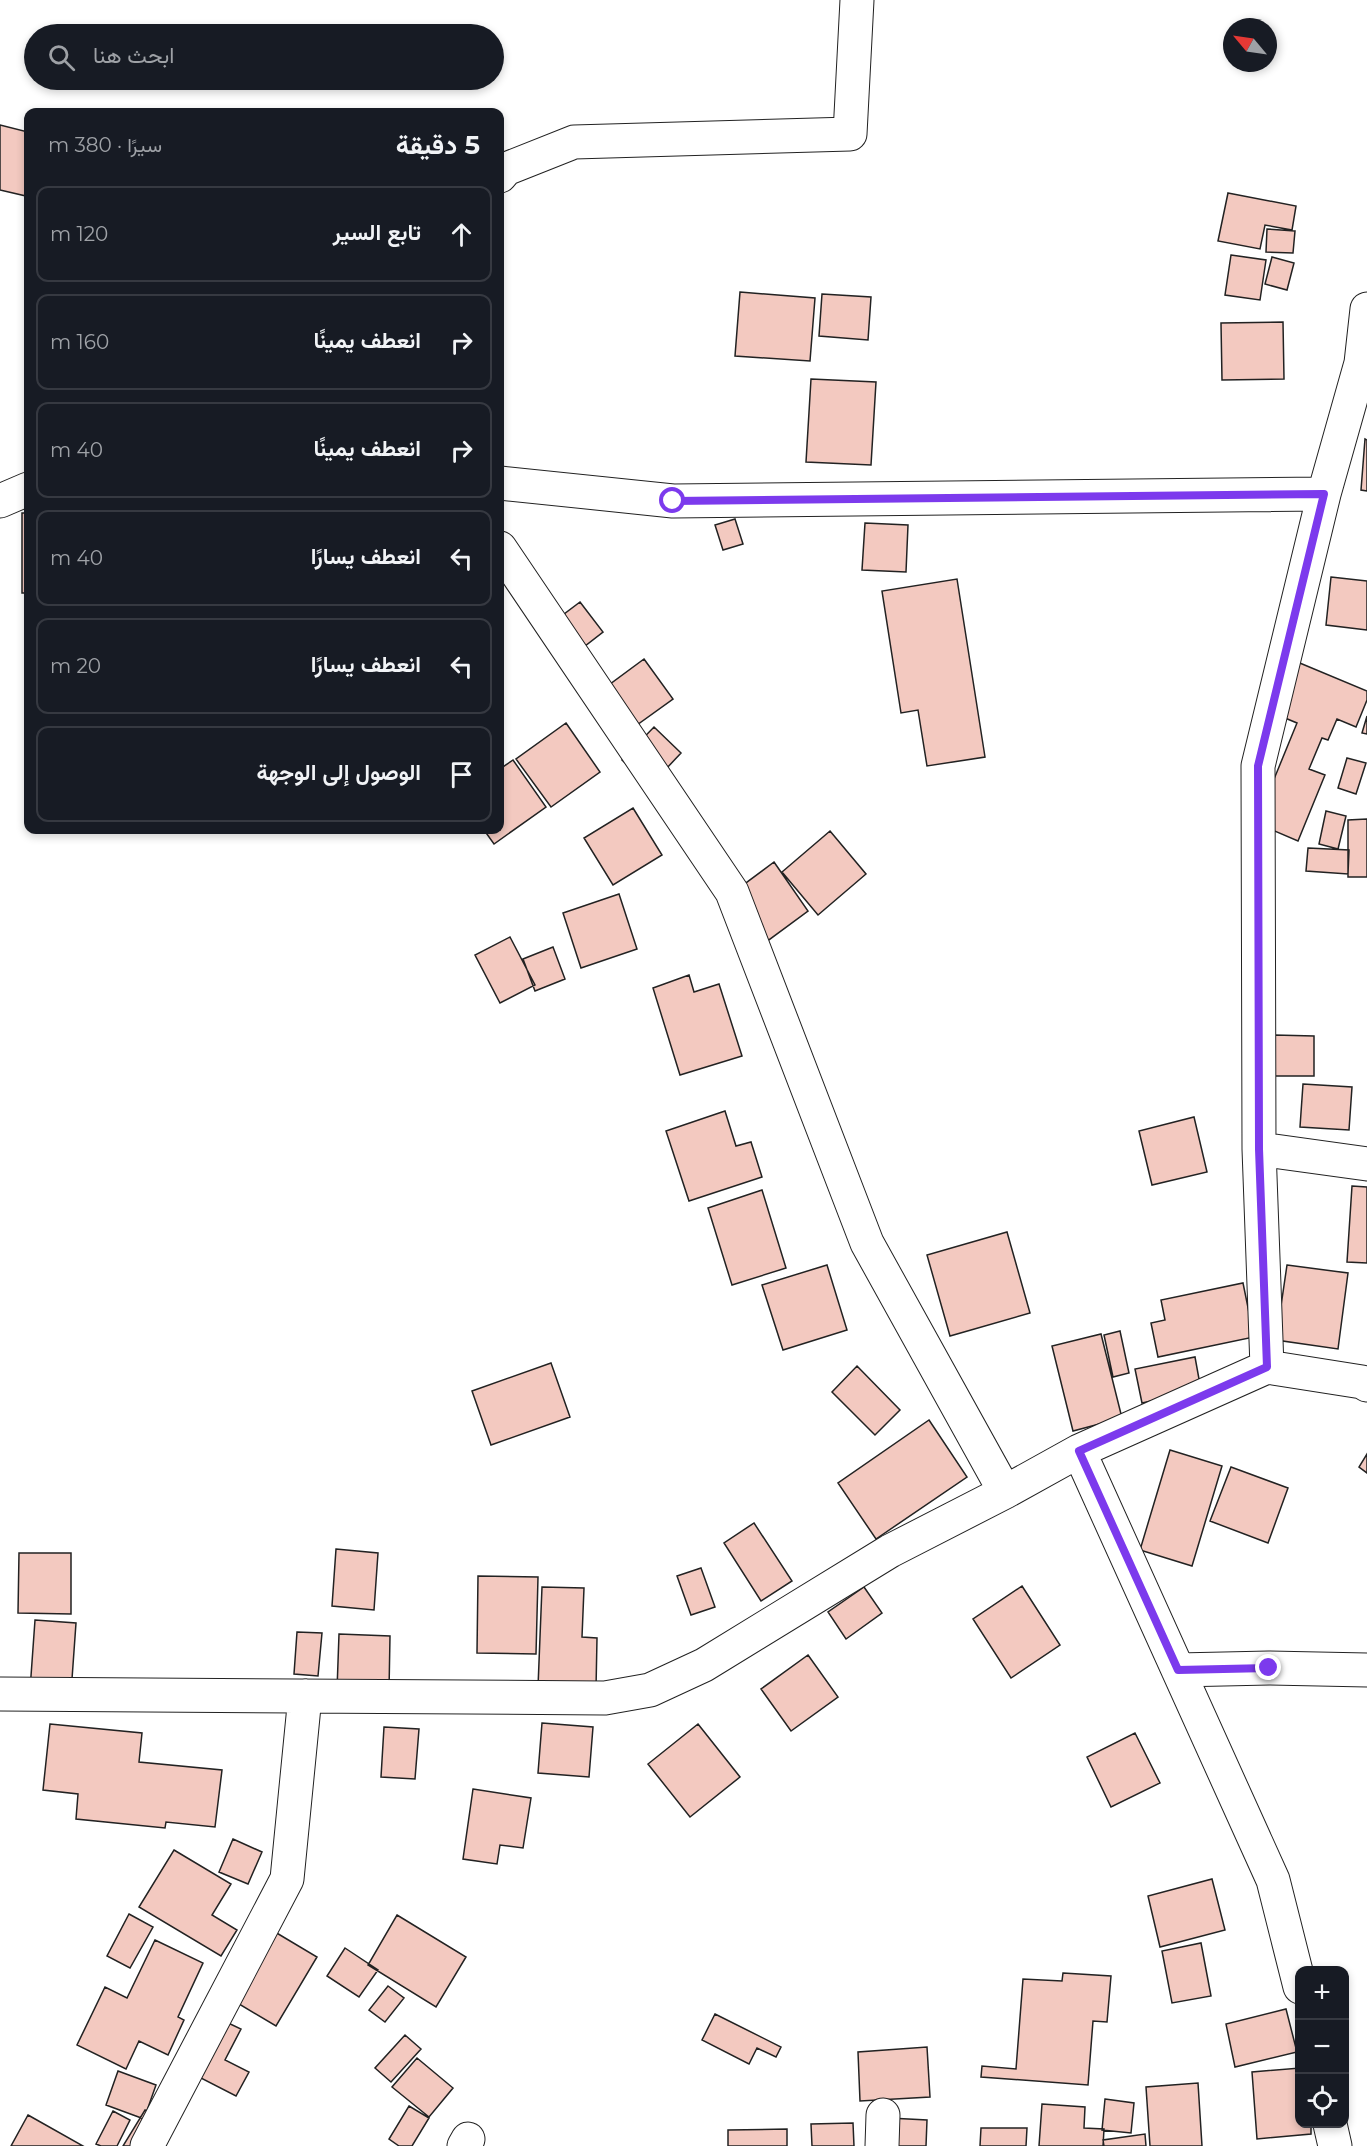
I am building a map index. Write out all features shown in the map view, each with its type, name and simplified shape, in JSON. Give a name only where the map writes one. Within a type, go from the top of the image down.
[{"type":"street","points":[[504,171],[574,142],[850,134],[857,0]]},
{"type":"street","points":[[1267,1367],[1259,1149],[1258,766],[1324,494],[1361,363],[1367,309]]},
{"type":"street","points":[[504,483],[673,501],[1324,494]]},
{"type":"street","points":[[0,501],[24,491]]},
{"type":"street","points":[[504,554],[732,892],[867,1243],[1005,1492]]},
{"type":"street","points":[[1259,1149],[1367,1164]]},
{"type":"street","points":[[0,1694],[605,1698],[650,1690],[704,1665],[890,1551],[1079,1451],[1267,1367],[1362,1382],[1367,1385]]},
{"type":"street","points":[[1079,1451],[1273,1881],[1295,1971]]},
{"type":"street","points":[[1178,1670],[1269,1668],[1367,1670]]},
{"type":"street","points":[[147,2146],[287,1879],[305,1696]]},
{"type":"street","points":[[1331,2128],[1335,2146]]},
{"type":"building","points":[[0,125],[24,131],[24,196],[0,190]]},
{"type":"building","points":[[1228,193],[1296,206],[1292,230],[1265,225],[1260,249],[1218,241]]},
{"type":"building","points":[[1267,229],[1295,231],[1293,253],[1266,252]]},
{"type":"building","points":[[1231,255],[1266,260],[1260,300],[1225,295]]},
{"type":"building","points":[[1272,257],[1294,263],[1287,290],[1265,284]]},
{"type":"building","points":[[740,292],[815,298],[810,361],[735,356]]},
{"type":"building","points":[[822,294],[871,297],[868,340],[819,336]]},
{"type":"building","points":[[1283,322],[1284,379],[1222,380],[1221,323]]},
{"type":"building","points":[[811,379],[876,382],[871,465],[806,462]]},
{"type":"building","points":[[1365,439],[1367,440],[1367,491],[1361,490]]},
{"type":"building","points":[[22,513],[24,513],[24,593],[22,593]]},
{"type":"building","points":[[735,519],[743,544],[723,550],[715,525]]},
{"type":"building","points":[[865,523],[908,525],[906,572],[862,570]]},
{"type":"building","points":[[1331,577],[1367,581],[1367,630],[1326,625]]},
{"type":"building","points":[[957,579],[985,757],[927,766],[918,710],[901,713],[882,591]]},
{"type":"building","points":[[580,602],[603,632],[567,660],[543,630]]},
{"type":"building","points":[[644,659],[673,699],[623,735],[594,696]]},
{"type":"building","points":[[1295,661],[1367,691],[1367,700],[1356,727],[1337,719],[1328,740],[1322,738],[1309,769],[1325,775],[1298,841],[1256,823],[1297,723],[1273,713]]},
{"type":"building","points":[[1367,716],[1367,734],[1362,733]]},
{"type":"building","points":[[566,723],[600,772],[551,807],[516,759]]},
{"type":"building","points":[[654,727],[681,753],[650,786],[622,760]]},
{"type":"building","points":[[1347,758],[1366,763],[1356,794],[1338,788]]},
{"type":"building","points":[[513,760],[546,807],[494,844],[487,834],[504,834],[504,766]]},
{"type":"building","points":[[633,808],[662,855],[613,885],[584,838]]},
{"type":"building","points":[[1326,811],[1346,816],[1338,849],[1319,844]]},
{"type":"building","points":[[1367,819],[1367,877],[1348,877],[1348,820]]},
{"type":"building","points":[[830,831],[866,874],[818,915],[782,872]]},
{"type":"building","points":[[1308,848],[1349,850],[1348,874],[1306,871]]},
{"type":"building","points":[[774,862],[808,911],[758,948],[723,900]]},
{"type":"building","points":[[619,894],[637,949],[581,968],[563,913]]},
{"type":"building","points":[[510,937],[535,985],[500,1003],[475,955]]},
{"type":"building","points":[[553,947],[565,979],[535,991],[523,959]]},
{"type":"building","points":[[689,975],[694,992],[719,984],[742,1056],[680,1075],[653,988]]},
{"type":"building","points":[[1274,1035],[1314,1036],[1314,1076],[1274,1076]]},
{"type":"building","points":[[1303,1084],[1352,1087],[1349,1130],[1300,1127]]},
{"type":"building","points":[[725,1111],[736,1146],[751,1142],[762,1177],[689,1201],[666,1131]]},
{"type":"building","points":[[1194,1117],[1207,1172],[1152,1185],[1139,1131]]},
{"type":"building","points":[[1352,1186],[1367,1187],[1367,1263],[1347,1262]]},
{"type":"building","points":[[762,1190],[786,1268],[732,1285],[708,1208]]},
{"type":"building","points":[[1007,1232],[1030,1313],[950,1336],[927,1255]]},
{"type":"building","points":[[827,1265],[847,1330],[783,1350],[762,1285]]},
{"type":"building","points":[[1287,1265],[1348,1273],[1338,1349],[1276,1340]]},
{"type":"building","points":[[1243,1283],[1254,1337],[1158,1357],[1151,1323],[1165,1320],[1161,1300]]},
{"type":"building","points":[[1120,1331],[1129,1373],[1113,1377],[1104,1335]]},
{"type":"building","points":[[1101,1334],[1122,1418],[1073,1431],[1052,1346]]},
{"type":"building","points":[[1195,1357],[1201,1390],[1142,1403],[1135,1369]]},
{"type":"building","points":[[551,1363],[570,1417],[491,1445],[472,1391]]},
{"type":"building","points":[[857,1366],[900,1410],[875,1435],[832,1392]]},
{"type":"building","points":[[929,1420],[967,1477],[876,1539],[838,1483]]},
{"type":"building","points":[[1170,1450],[1222,1466],[1192,1566],[1140,1550]]},
{"type":"building","points":[[1367,1454],[1367,1473],[1359,1467]]},
{"type":"building","points":[[1231,1467],[1288,1488],[1268,1543],[1210,1521]]},
{"type":"building","points":[[754,1523],[792,1581],[761,1601],[724,1543]]},
{"type":"building","points":[[336,1549],[378,1553],[374,1610],[332,1606]]},
{"type":"building","points":[[19,1553],[71,1553],[71,1614],[18,1613]]},
{"type":"building","points":[[701,1568],[715,1607],[691,1615],[677,1576]]},
{"type":"building","points":[[478,1576],[538,1577],[536,1654],[477,1653]]},
{"type":"building","points":[[1022,1586],[1060,1645],[1011,1678],[973,1619]]},
{"type":"building","points":[[542,1587],[584,1588],[582,1637],[597,1638],[596,1689],[538,1687]]},
{"type":"building","points":[[864,1587],[882,1613],[846,1639],[828,1612]]},
{"type":"building","points":[[35,1620],[76,1623],[71,1693],[30,1690]]},
{"type":"building","points":[[297,1632],[322,1633],[318,1676],[294,1674]]},
{"type":"building","points":[[339,1634],[390,1636],[389,1691],[337,1690]]},
{"type":"building","points":[[808,1655],[838,1697],[791,1731],[761,1689]]},
{"type":"building","points":[[542,1723],[593,1727],[589,1777],[538,1773]]},
{"type":"building","points":[[50,1724],[142,1733],[139,1762],[222,1770],[215,1827],[166,1822],[165,1828],[76,1819],[78,1794],[43,1790]]},
{"type":"building","points":[[698,1724],[740,1777],[690,1817],[648,1764]]},
{"type":"building","points":[[384,1727],[419,1729],[415,1779],[381,1777]]},
{"type":"building","points":[[1135,1733],[1160,1783],[1111,1807],[1087,1757]]},
{"type":"building","points":[[473,1789],[531,1798],[523,1848],[500,1845],[497,1864],[463,1859]]},
{"type":"building","points":[[233,1839],[262,1852],[248,1884],[219,1872]]},
{"type":"building","points":[[174,1850],[231,1884],[212,1915],[237,1930],[221,1956],[139,1907]]},
{"type":"building","points":[[1212,1879],[1225,1930],[1160,1947],[1148,1896]]},
{"type":"building","points":[[129,1914],[153,1927],[130,1968],[107,1956]]},
{"type":"building","points":[[397,1915],[466,1957],[436,2007],[368,1965]]},
{"type":"building","points":[[275,1932],[317,1957],[276,2026],[234,2001]]},
{"type":"building","points":[[155,1940],[203,1963],[178,2017],[184,2020],[168,2055],[139,2041],[126,2069],[77,2045],[105,1987],[127,1998]]},
{"type":"building","points":[[1201,1943],[1211,1996],[1172,2003],[1162,1951]]},
{"type":"building","points":[[345,1948],[378,1970],[359,1997],[327,1976]]},
{"type":"building","points":[[1063,1973],[1111,1976],[1107,2022],[1093,2021],[1088,2085],[981,2077],[982,2066],[1016,2069],[1023,1979],[1062,1981]]},
{"type":"building","points":[[388,1986],[404,1998],[385,2022],[369,2010]]},
{"type":"building","points":[[1286,2009],[1295,2052],[1235,2067],[1226,2024]]},
{"type":"building","points":[[715,2014],[781,2047],[776,2057],[757,2048],[749,2064],[702,2040]]},
{"type":"building","points":[[224,2021],[241,2029],[225,2060],[249,2072],[236,2096],[195,2075]]},
{"type":"building","points":[[405,2035],[421,2049],[391,2082],[375,2068]]},
{"type":"building","points":[[927,2047],[930,2097],[860,2101],[858,2052]]},
{"type":"building","points":[[417,2058],[453,2088],[429,2117],[392,2087]]},
{"type":"building","points":[[1295,2068],[1295,2128],[1311,2128],[1311,2134],[1257,2139],[1252,2072]]},
{"type":"building","points":[[118,2071],[156,2085],[144,2119],[106,2105]]},
{"type":"building","points":[[1198,2083],[1202,2146],[1150,2146],[1146,2087]]},
{"type":"building","points":[[1105,2099],[1134,2103],[1131,2133],[1102,2130]]},
{"type":"building","points":[[1042,2104],[1085,2107],[1084,2128],[1104,2129],[1103,2146],[1039,2146]]},
{"type":"building","points":[[409,2106],[429,2118],[412,2146],[399,2146],[389,2139]]},
{"type":"building","points":[[145,2110],[163,2121],[148,2146],[123,2146]]},
{"type":"building","points":[[113,2111],[130,2120],[117,2146],[96,2144]]},
{"type":"building","points":[[28,2115],[83,2146],[11,2146]]},
{"type":"building","points":[[870,2117],[927,2120],[926,2146],[868,2146]]},
{"type":"building","points":[[853,2123],[854,2146],[812,2146],[811,2124]]},
{"type":"building","points":[[981,2128],[1027,2128],[1026,2146],[980,2146]]},
{"type":"building","points":[[787,2129],[787,2146],[728,2146],[728,2130]]},
{"type":"building","points":[[1145,2134],[1146,2146],[1104,2146],[1103,2140]]},
{"type":"route","points":[[673,501],[1324,494],[1258,766],[1259,1149],[1267,1367],[1079,1451],[1178,1670],[1269,1668]]}]
